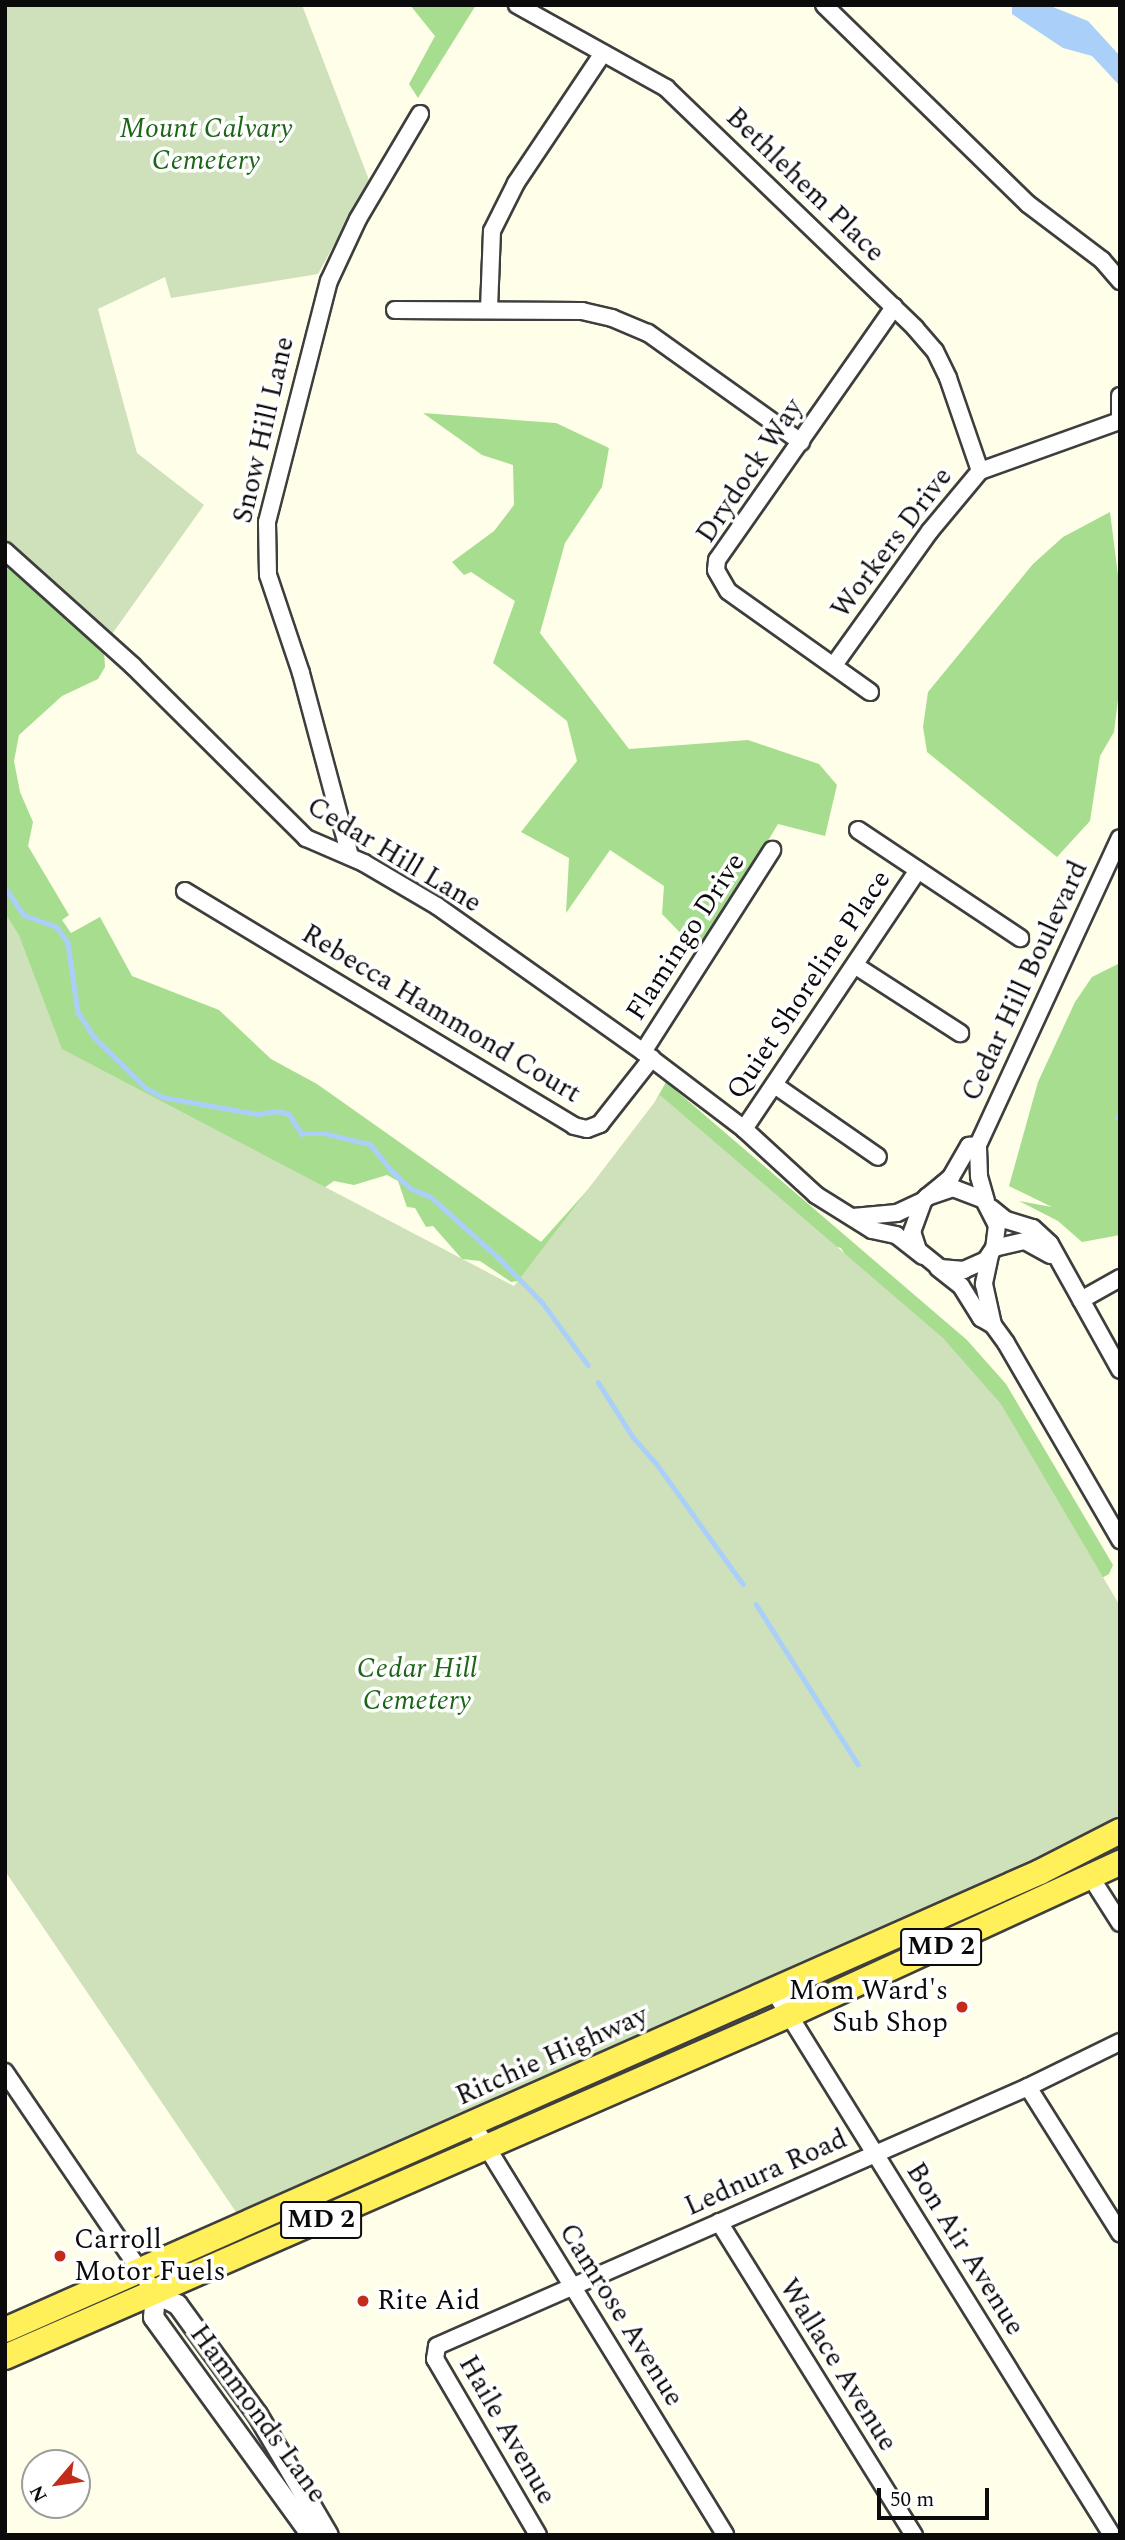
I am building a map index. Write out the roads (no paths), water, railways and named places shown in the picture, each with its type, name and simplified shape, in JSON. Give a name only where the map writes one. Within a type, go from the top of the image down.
[{"type":"main road","name":"Ritchie Highway","points":[[5,2329],[774,1991],[1120,1831]]},
{"type":"main road","name":"Ritchie Highway","points":[[5,2357],[789,2015],[1120,1863]]},
{"type":"street","name":"Bethlehem Place","points":[[517,5],[666,88],[894,307],[935,351],[980,471]]},
{"type":"street","points":[[824,5],[1028,204],[1102,260],[1120,281]]},
{"type":"street","points":[[489,309],[492,231],[516,183],[603,53]]},
{"type":"street","name":"Snow Hill Lane","points":[[350,856],[301,673],[268,575],[267,522],[329,281],[358,219],[421,114]]},
{"type":"street","name":"Drydock Way","points":[[870,692],[728,591],[716,569],[717,560],[894,307]]},
{"type":"street","points":[[395,310],[582,311],[612,317],[648,333],[801,443]]},
{"type":"street","points":[[1120,396],[1120,421]]},
{"type":"street","name":"Workers Drive","points":[[834,665],[930,531],[980,471],[1120,421]]},
{"type":"street","name":"Cedar Hill Lane","points":[[5,551],[134,666],[292,828],[350,856],[426,899],[648,1055],[744,1129],[816,1195],[872,1230],[896,1235],[928,1260]]},
{"type":"street","points":[[858,831],[1020,938]]},
{"type":"street","name":"Cedar Hill Boulevard","points":[[1120,838],[978,1145],[978,1176],[997,1225],[984,1284],[993,1325],[1120,1540]]},
{"type":"street","name":"Flamingo Drive","points":[[648,1055],[772,850]]},
{"type":"street","name":"Quiet Shoreline Place","points":[[744,1129],[776,1086],[918,870]]},
{"type":"street","name":"Rebecca Hammond Court","points":[[186,891],[574,1126],[587,1129],[600,1124],[648,1055]]},
{"type":"street","points":[[856,966],[960,1033]]},
{"type":"street","points":[[776,1086],[878,1157]]},
{"type":"street","name":"Cedar Hill Boulevard","points":[[925,1199],[951,1177],[969,1146],[978,1145]]},
{"type":"street","points":[[853,1217],[897,1213],[953,1188],[972,1192],[1006,1220],[1033,1228],[1050,1244],[1120,1370]]},
{"type":"street","points":[[925,1199],[912,1232],[928,1260],[964,1270],[992,1252],[1030,1242],[1059,1262]]},
{"type":"street","name":"Cedar Hill Boulevard","points":[[928,1260],[961,1286],[981,1318],[993,1325]]},
{"type":"street","points":[[1081,1300],[1120,1278]]},
{"type":"street","points":[[1092,1878],[1120,1923]]},
{"type":"street","name":"Bon Air Avenue","points":[[774,1991],[1112,2535]]},
{"type":"street","name":"Lednura Road","points":[[433,2351],[1028,2087],[1120,2042]]},
{"type":"street","points":[[5,2072],[155,2293]]},
{"type":"street","points":[[1028,2087],[1120,2234]]},
{"type":"street","name":"Camrose Avenue","points":[[472,2123],[725,2535]]},
{"type":"street","name":"Wallace Avenue","points":[[719,2222],[914,2535]]},
{"type":"street","name":"Hammonds Lane","points":[[311,2535],[153,2317],[155,2293],[177,2304],[257,2414],[328,2535]]},
{"type":"street","name":"Haile Avenue","points":[[433,2351],[538,2535]]},
{"type":"street","points":[[202,2383],[213,2385],[238,2413],[257,2414]]},
{"type":"street","points":[[236,2432],[252,2439],[289,2489],[305,2496]]},
{"type":"water","points":[[1012,5],[1048,5],[1088,21],[1120,56],[1120,86],[1092,56],[1063,48],[1012,14]]},
{"type":"waterway","points":[[5,887],[24,915],[57,927],[68,943],[78,1012],[95,1038],[146,1088],[162,1097],[257,1114],[278,1111],[289,1114],[302,1134],[327,1134],[370,1144],[410,1188],[431,1197],[499,1258],[542,1302],[588,1365]]},
{"type":"waterway","points":[[598,1382],[633,1437],[656,1463],[743,1584]]},
{"type":"waterway","points":[[756,1604],[858,1764]]},
{"type":"place","name":"Mom Ward's Sub Shop","points":[[962,2007]]},
{"type":"place","name":"Carroll Motor Fuels","points":[[60,2256]]},
{"type":"place","name":"Rite Aid","points":[[363,2301]]},
{"type":"park label","name":"Mount Calvary Cemetery","points":[[206,145]]},
{"type":"park label","name":"Cedar Hill Cemetery","points":[[417,1685]]}]
